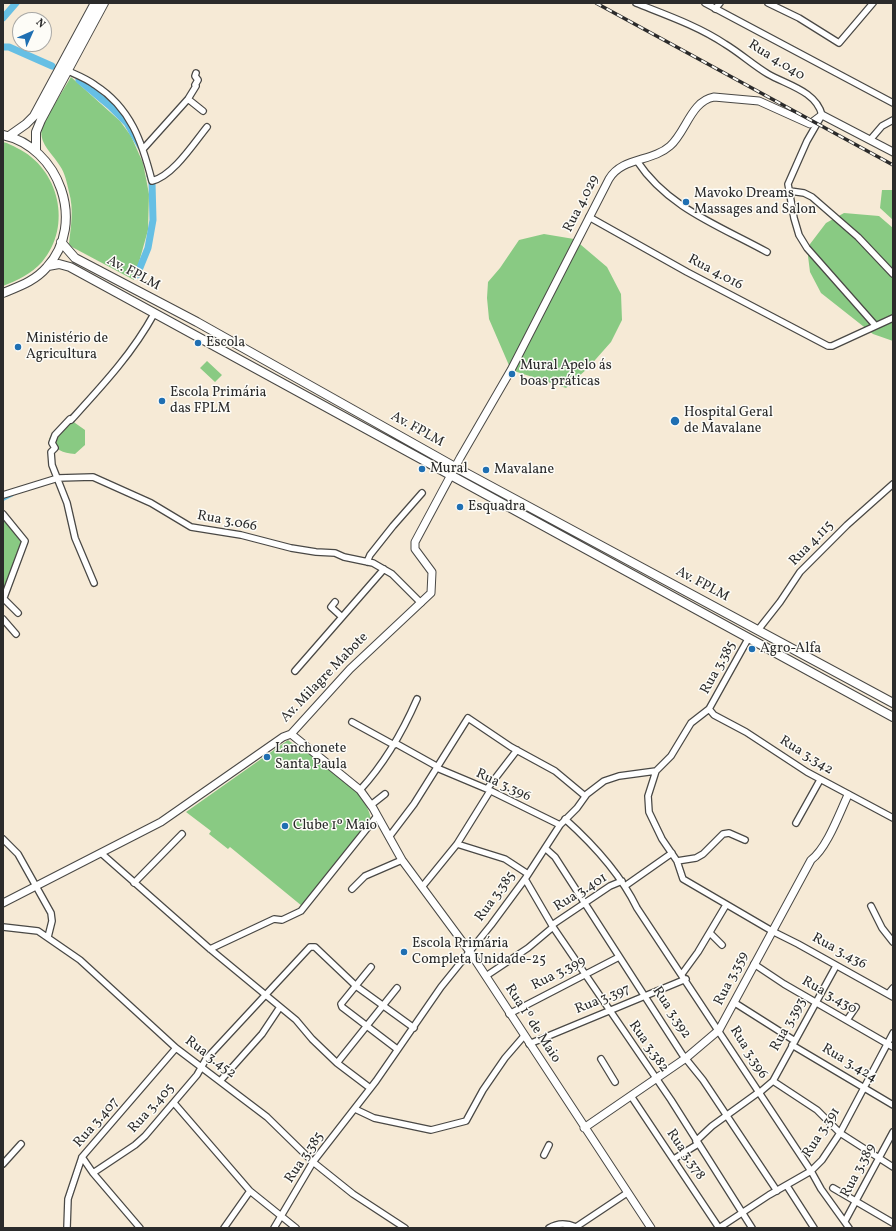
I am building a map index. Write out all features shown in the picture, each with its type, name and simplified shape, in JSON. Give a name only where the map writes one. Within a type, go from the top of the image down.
[{"type":"main road","points":[[6,136],[26,124],[34,116],[95,3]]},
{"type":"main road","points":[[36,151],[36,132],[41,120],[104,3]]},
{"type":"main road","points":[[3,293],[33,280],[48,266],[62,242],[66,226],[66,209],[63,192],[51,168],[36,151],[6,136]]},
{"type":"main road","name":"Av. FPLM","points":[[62,242],[75,258],[197,322],[456,467],[893,703]]},
{"type":"main road","name":"Av. FPLM","points":[[48,266],[59,264],[70,267],[154,314],[192,332],[451,476],[893,717]]},
{"type":"main road","points":[[787,659],[792,648]]},
{"type":"street","name":"Rua 4.040","points":[[636,3],[678,20],[725,43],[767,74],[814,100],[818,104],[822,115]]},
{"type":"street","points":[[705,3],[893,103]]},
{"type":"street","points":[[716,9],[720,3]]},
{"type":"street","points":[[768,3],[799,18],[838,42],[873,3]]},
{"type":"street","points":[[68,71],[96,85],[121,108],[135,127],[144,148],[152,180],[156,180],[168,174],[191,148],[206,127]]},
{"type":"street","points":[[144,148],[188,99],[198,80],[195,76],[196,73]]},
{"type":"street","name":"Rua 4.029","points":[[456,467],[511,370],[613,173],[626,164],[637,162],[662,152],[674,143],[700,104],[709,98],[722,97],[759,101],[810,124],[822,115]]},
{"type":"street","points":[[188,99],[203,111]]},
{"type":"street","points":[[893,152],[822,115],[816,123],[788,184],[794,218],[803,242],[875,325],[893,318]]},
{"type":"street","points":[[870,140],[882,126],[893,120]]},
{"type":"street","points":[[637,162],[647,177],[682,206],[767,252]]},
{"type":"street","points":[[790,192],[804,193],[818,202],[858,237],[893,274]]},
{"type":"street","name":"Rua 4.016","points":[[589,217],[687,272],[828,346],[832,346],[875,325]]},
{"type":"street","points":[[94,583],[75,538],[58,478],[52,465],[51,452],[55,448],[52,443],[55,436],[117,370],[136,346],[154,314]]},
{"type":"street","name":"Av. Milagre Mabote","points":[[3,903],[161,822],[283,737],[291,734],[350,669],[431,593],[432,572],[415,549],[415,542],[456,467]]},
{"type":"street","name":"Rua 3.066","points":[[3,495],[58,478],[93,477],[105,481],[118,489],[151,503],[191,527],[241,535],[291,548],[335,553],[344,557],[367,562],[392,574],[421,603]]},
{"type":"street","name":"Rua 4.115","points":[[758,630],[780,602],[800,572],[891,487]]},
{"type":"street","points":[[367,562],[370,555],[393,526],[422,493]]},
{"type":"street","points":[[3,514],[25,541],[3,599],[18,613]]},
{"type":"street","points":[[295,671],[384,569]]},
{"type":"street","points":[[334,602],[331,607],[342,617]]},
{"type":"street","points":[[3,619],[16,634]]},
{"type":"street","name":"Rua 3.385","points":[[274,1228],[313,1162],[356,1109],[441,988],[470,952],[526,876],[560,825],[577,808],[585,796],[609,778],[656,771],[671,756],[691,722],[709,709],[748,639]]},
{"type":"street","points":[[360,790],[376,772],[394,744],[418,699]]},
{"type":"street","name":"Rua 3.342","points":[[709,709],[714,715],[746,732],[820,780],[893,818]]},
{"type":"street","points":[[389,837],[414,804],[468,718],[517,750],[555,771],[585,796]]},
{"type":"street","name":"Rua 3.396","points":[[352,722],[437,768],[488,790],[560,825]]},
{"type":"street","name":"Rua 1º de Maio","points":[[291,734],[360,790],[371,805],[402,860],[470,952],[509,1014],[651,1228]]},
{"type":"street","points":[[422,887],[457,844],[488,790],[517,750]]},
{"type":"street","name":"Rua 3.436","points":[[656,771],[648,796],[649,812],[662,839],[677,861],[683,879],[772,931],[890,995]]},
{"type":"street","points":[[796,824],[820,780]]},
{"type":"street","points":[[371,805],[385,794]]},
{"type":"street","name":"Rua 3.359","points":[[584,1128],[686,1058],[719,1030],[735,1003],[754,964],[811,860],[816,856],[826,840],[848,795]]},
{"type":"street","points":[[210,949],[274,919],[282,920],[301,911],[377,816]]},
{"type":"street","name":"Rua 3.396","points":[[565,819],[589,841],[624,883],[637,908],[719,1030],[811,1171],[821,1189],[846,1225]]},
{"type":"street","points":[[677,861],[696,858],[703,854],[723,834],[729,833],[745,840]]},
{"type":"street","points":[[134,883],[182,834]]},
{"type":"street","points":[[3,839],[18,854],[52,917],[48,937]]},
{"type":"street","points":[[457,844],[505,859],[526,876]]},
{"type":"street","name":"Rua 3.392","points":[[545,848],[555,857],[686,1058],[777,1191]]},
{"type":"street","points":[[101,853],[210,949],[296,1020],[312,1039],[337,1063],[370,1088]]},
{"type":"street","name":"Rua 3.401","points":[[486,976],[528,948],[553,926],[584,903],[610,886],[624,883],[672,853]]},
{"type":"street","points":[[352,889],[365,876],[402,860]]},
{"type":"street","name":"Rua 3.382","points":[[526,876],[553,926],[656,1079],[752,1228]]},
{"type":"street","points":[[684,977],[726,905]]},
{"type":"street","points":[[871,906],[878,921],[893,942]]},
{"type":"street","name":"Rua 3.452","points":[[3,927],[38,931],[80,960],[176,1048],[267,1117],[313,1162],[353,1194],[405,1228]]},
{"type":"street","points":[[710,933],[722,945]]},
{"type":"street","name":"Rua 3.405","points":[[93,1172],[136,1145],[197,1075],[206,1059],[313,946],[356,986]]},
{"type":"street","name":"Rua 3.399","points":[[509,1014],[619,957]]},
{"type":"street","name":"Rua 3.430","points":[[754,964],[890,1046]]},
{"type":"street","name":"Rua 3.393","points":[[674,1159],[697,1142],[726,1115],[759,1093],[773,1081],[836,966]]},
{"type":"street","points":[[371,967],[341,1004],[366,1026],[397,1049]]},
{"type":"street","name":"Rua 3.397","points":[[529,1044],[645,996],[684,977]]},
{"type":"street","points":[[356,986],[414,1028]]},
{"type":"street","points":[[337,1063],[397,988]]},
{"type":"street","points":[[890,995],[893,988]]},
{"type":"street","name":"Rua 3.424","points":[[735,1003],[793,1043],[893,1105]]},
{"type":"street","points":[[220,1080],[262,1034],[280,1007]]},
{"type":"street","points":[[847,1020],[856,1007]]},
{"type":"street","name":"Rua 3.391","points":[[719,1228],[811,1171],[822,1160],[840,1133],[863,1087],[890,1046],[893,1033]]},
{"type":"street","points":[[356,1109],[374,1118],[431,1130],[466,1121],[487,1085],[524,1036]]},
{"type":"street","name":"Rua 3.407","points":[[67,1228],[68,1199],[82,1157],[176,1048]]},
{"type":"street","points":[[601,1058],[615,1082]]},
{"type":"street","points":[[773,1081],[817,1110],[840,1133],[893,1167]]},
{"type":"street","name":"Rua 3.378","points":[[631,1096],[719,1228]]},
{"type":"street","points":[[174,1103],[250,1191],[265,1204],[282,1215],[296,1228]]},
{"type":"street","name":"Rua 3.389","points":[[846,1225],[856,1202],[893,1132]]},
{"type":"street","points":[[3,1164],[21,1144]]},
{"type":"street","points":[[544,1155],[549,1145]]},
{"type":"street","points":[[82,1157],[140,1228]]},
{"type":"street","points":[[787,1186],[814,1228]]},
{"type":"street","points":[[833,1188],[893,1223]]},
{"type":"street","points":[[224,1228],[250,1191]]},
{"type":"street","points":[[549,1228],[556,1224],[571,1224],[576,1227],[627,1193]]},
{"type":"green space","points":[[71,77],[120,121],[131,136],[143,163],[149,194],[148,230],[134,280],[69,244],[72,211],[71,199],[65,175],[46,147],[41,132],[42,125]]},
{"type":"green space","points":[[3,142],[17,148],[31,157],[43,169],[52,183],[57,199],[59,215],[57,232],[52,248],[42,262],[24,276],[3,286]]},
{"type":"green space","points":[[882,190],[893,190],[893,220],[880,208]]},
{"type":"green space","points":[[844,213],[879,216],[893,228],[893,341],[873,334],[821,293],[810,272],[807,248],[826,223]]},
{"type":"green space","points":[[544,234],[574,239],[607,267],[621,294],[622,320],[611,342],[588,368],[566,388],[511,370],[489,319],[487,298],[488,282],[500,268],[519,240]]},
{"type":"green space","points":[[207,361],[222,375],[215,382],[200,368]]},
{"type":"green space","points":[[68,418],[85,430],[85,445],[75,454],[66,453],[60,450],[54,446],[49,439],[55,430]]},
{"type":"green space","points":[[3,516],[24,544],[3,605]]},
{"type":"green space","name":"Clube 1º Maio","points":[[288,740],[324,764],[350,785],[368,808],[371,820],[302,906],[230,847],[228,849],[209,834],[211,831],[186,812]]},
{"type":"waterway","points":[[3,18],[16,3]]},
{"type":"waterway","points":[[3,47],[9,47],[52,66]]},
{"type":"waterway","points":[[79,80],[110,106],[127,123],[141,147]]},
{"type":"waterway","points":[[137,275],[148,248],[153,220],[152,182],[150,176]]},
{"type":"waterway","points":[[3,500],[13,495]]},
{"type":"railway","points":[[596,3],[893,165]]},
{"type":"place","name":"Mavoko Dreams Massages and Salon","points":[[686,202]]},
{"type":"place","name":"Escola","points":[[198,343]]},
{"type":"place","name":"Ministério de Agricultura","points":[[18,347]]},
{"type":"place","name":"Mural Apelo ás boas práticas","points":[[512,374]]},
{"type":"place","name":"Escola Primária das FPLM","points":[[162,401]]},
{"type":"place","name":"Hospital Geral de Mavalane","points":[[675,421]]},
{"type":"place","name":"Mural","points":[[422,469]]},
{"type":"place","name":"Mavalane","points":[[486,470]]},
{"type":"place","name":"Esquadra","points":[[460,507]]},
{"type":"place","name":"Agro-Alfa","points":[[752,649]]},
{"type":"place","name":"Lanchonete Santa Paula","points":[[267,757]]},
{"type":"place","name":"Clube 1º Maio","points":[[285,826]]},
{"type":"place","name":"Escola Primária Completa Unidade-25","points":[[404,952]]}]
